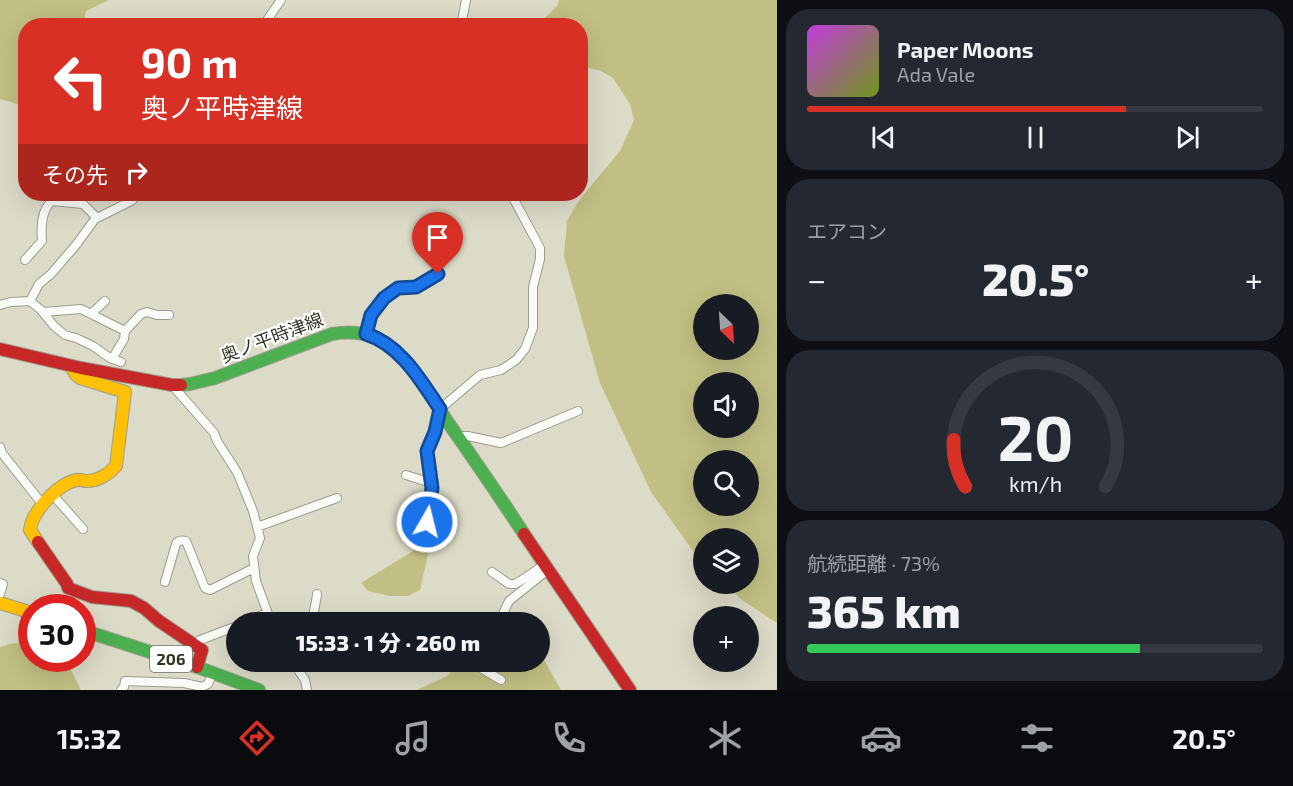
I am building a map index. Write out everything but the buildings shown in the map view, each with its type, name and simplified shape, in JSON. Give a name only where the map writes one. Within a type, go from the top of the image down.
[{"type":"main road","name":"奥ノ平時津線","points":[[0,349],[71,366],[172,385],[190,384],[215,378],[341,331],[366,334],[382,341],[408,364],[460,436],[624,688]]},
{"type":"main road","points":[[71,366],[80,378],[125,392],[116,464],[112,471],[88,481],[77,480],[53,495],[42,505],[30,523],[30,530],[68,588],[92,597],[131,601],[144,608],[202,650],[197,668]]},
{"type":"main road","points":[[0,603],[18,609]]},
{"type":"main road","name":"206","points":[[96,635],[259,690]]},
{"type":"street","points":[[268,18],[280,0]]},
{"type":"street","points":[[463,18],[466,0]]},
{"type":"street","points":[[25,260],[42,241],[45,207],[52,201],[83,204],[97,218]]},
{"type":"street","points":[[30,301],[39,284],[51,274],[97,218],[131,201]]},
{"type":"street","points":[[427,522],[432,488],[427,451],[435,432],[440,409],[480,375],[501,370],[516,360],[525,349],[533,328],[533,287],[540,260],[540,248],[515,201]]},
{"type":"street","points":[[366,334],[371,315],[384,298],[398,288],[416,287],[438,274]]},
{"type":"street","points":[[0,305],[30,301],[65,335],[84,342],[116,360],[125,331],[141,314],[147,312],[169,315]]},
{"type":"street","points":[[91,314],[105,301]]},
{"type":"street","points":[[43,312],[81,309],[125,331]]},
{"type":"street","points":[[172,385],[214,433],[237,472],[253,511],[260,538],[253,556],[254,568],[267,612]]},
{"type":"street","points":[[460,436],[501,443],[578,411]]},
{"type":"street","points":[[0,447],[2,453],[42,505]]},
{"type":"street","points":[[406,475],[431,483]]},
{"type":"street","points":[[53,495],[83,529]]},
{"type":"street","points":[[257,527],[337,498]]},
{"type":"street","points":[[165,582],[176,544],[182,540],[186,541],[207,590],[254,568]]},
{"type":"street","points":[[492,572],[509,584],[515,584],[547,567]]},
{"type":"street","points":[[504,612],[509,601],[547,567]]},
{"type":"street","points":[[0,583],[3,584],[0,594]]},
{"type":"street","points":[[313,612],[317,594]]},
{"type":"street","points":[[200,640],[226,630]]},
{"type":"street","points":[[300,672],[307,690]]},
{"type":"street","points":[[487,672],[501,680]]},
{"type":"street","points":[[121,690],[124,687],[124,681],[184,683],[202,687],[208,684],[212,674]]},
{"type":"shaded area","points":[[0,0],[109,0],[86,11],[84,18],[18,18],[18,104],[0,99]]},
{"type":"shaded area","points":[[559,0],[777,0],[777,623],[759,611],[759,606],[751,606],[736,594],[759,594],[759,528],[693,528],[693,551],[651,492],[600,383],[564,256],[567,221],[579,201],[588,201],[588,189],[620,151],[634,120],[630,104],[613,78],[601,71],[588,68],[588,18],[545,18],[557,6]]},
{"type":"shaded area","points":[[431,540],[420,590],[408,596],[390,596],[368,591],[361,583]]},
{"type":"shaded area","points":[[18,643],[18,672],[72,672],[81,690],[0,690],[0,647]]},
{"type":"shaded area","points":[[550,671],[561,690],[417,690],[451,672]]},
{"type":"traffic: fast","points":[[181,385],[215,378],[332,334],[348,332],[378,339],[392,348],[415,373],[524,534]]},
{"type":"traffic: fast","points":[[96,635],[259,690]]},
{"type":"traffic: slow","points":[[38,542],[30,530],[32,523],[41,507],[55,492],[70,482],[95,480],[116,466],[125,392],[80,378],[71,366]]},
{"type":"traffic: slow","points":[[0,603],[18,609]]},
{"type":"traffic: jam","points":[[0,349],[81,368],[181,385]]},
{"type":"traffic: jam","points":[[524,534],[630,690]]},
{"type":"traffic: jam","points":[[38,542],[68,588],[92,597],[131,601],[144,608],[202,650],[197,667]]},
{"type":"route","points":[[427,522],[432,488],[427,451],[435,432],[440,409],[408,364],[392,348],[366,334],[371,315],[384,298],[398,288],[416,287],[438,274]]}]
